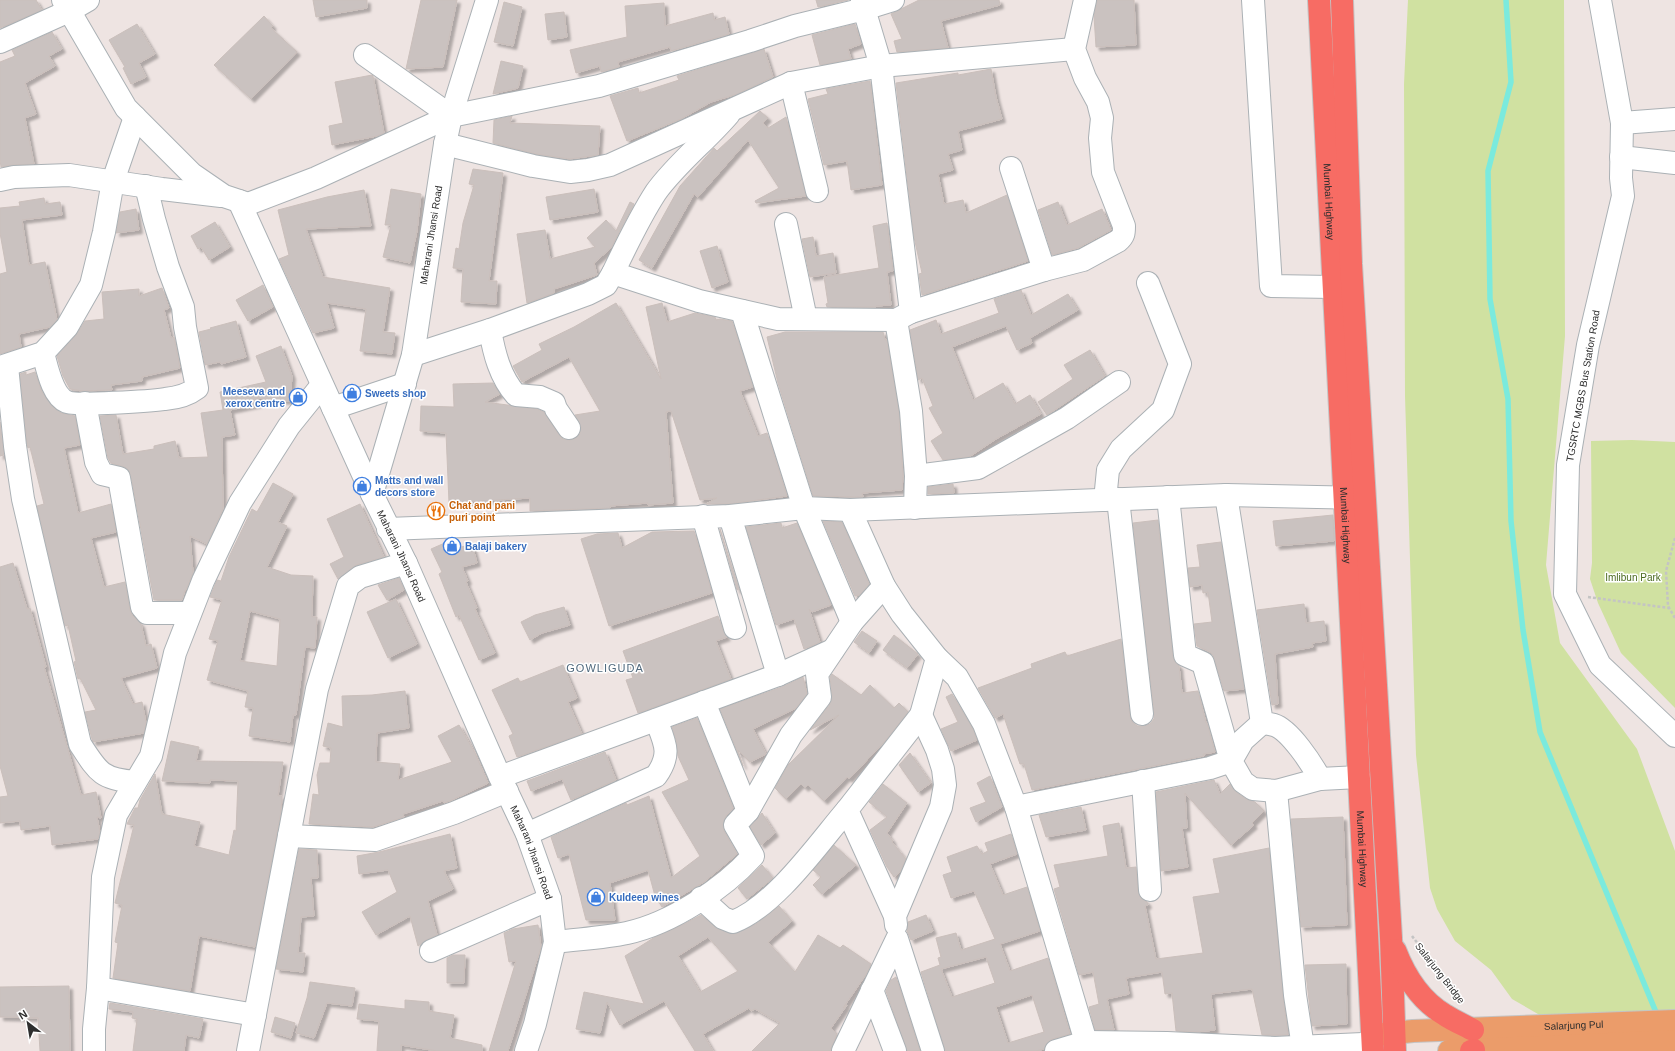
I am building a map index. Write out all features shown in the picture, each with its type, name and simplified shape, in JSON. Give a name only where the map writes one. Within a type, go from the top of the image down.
[{"type":"highway","name":"Mumbai Highway","points":[[1319,0],[1332,287],[1355,498],[1391,938],[1395,1042]]},
{"type":"highway","name":"Mumbai Highway","points":[[1342,0],[1351,264],[1359,777],[1370,1045]]},
{"type":"highway","points":[[1391,938],[1402,968],[1420,994],[1444,1015],[1472,1044]]},
{"type":"main road","name":"Salarjung Pul","points":[[1472,1044],[1675,1021]]},
{"type":"main road","name":"Salarjung Pul","points":[[1472,1044],[1675,1041]]},
{"type":"main road","points":[[1370,1045],[1395,1042],[1472,1044]]},
{"type":"main road","points":[[1449,1051],[1472,1044]]},
{"type":"street","points":[[0,42],[66,6],[88,0]]},
{"type":"street","name":"Maharani Jhansi Road","points":[[487,0],[451,116],[445,144],[413,355],[372,494],[406,563],[527,834],[550,899],[554,942],[535,1024],[526,1051]]},
{"type":"street","points":[[0,180],[14,177],[70,175],[231,198],[248,204],[316,178],[451,116],[599,86],[750,41],[863,4],[893,0]]},
{"type":"street","points":[[613,273],[700,301],[778,319],[903,316],[1044,270],[1083,260],[1118,241],[1124,232],[1124,226],[1103,172],[1100,138],[1102,118],[1098,102],[1085,78],[1074,49],[1085,0]]},
{"type":"street","points":[[1253,0],[1271,286],[1332,287]]},
{"type":"street","name":"TGSRTC MGBS Bus Station Road","points":[[1600,0],[1622,123],[1621,157],[1623,196],[1588,345],[1568,465],[1565,594],[1600,665],[1675,736]]},
{"type":"street","points":[[863,4],[881,66],[911,411],[916,476],[915,508]]},
{"type":"street","points":[[66,6],[126,108],[192,174],[231,198],[333,408],[372,494]]},
{"type":"street","points":[[445,144],[533,166],[570,172],[588,170],[610,164],[791,83],[881,66],[1074,49]]},
{"type":"street","points":[[365,54],[451,116]]},
{"type":"street","points":[[791,83],[817,191]]},
{"type":"street","points":[[413,355],[490,330],[588,294],[606,285],[637,223],[657,192],[674,171],[734,109]]},
{"type":"street","points":[[135,117],[113,181],[104,232],[91,285],[66,327],[43,353],[3,367],[15,446],[10,474],[29,522],[80,744],[96,769],[114,780],[135,782]]},
{"type":"street","points":[[1622,123],[1675,119]]},
{"type":"street","points":[[1621,157],[1675,163]]},
{"type":"street","points":[[1011,168],[1044,270]]},
{"type":"street","points":[[43,353],[52,384],[58,395],[67,402],[85,403],[166,399],[191,392],[197,388],[185,327],[183,307],[168,267],[146,186]]},
{"type":"street","points":[[786,224],[806,319]]},
{"type":"street","points":[[1142,714],[1108,470],[1121,449],[1163,410],[1180,364],[1148,283]]},
{"type":"street","points":[[742,311],[804,508],[852,622]]},
{"type":"street","points":[[490,330],[494,353],[507,385],[516,395],[540,397],[554,403],[556,409],[569,428]]},
{"type":"street","points":[[916,476],[978,468],[1067,418],[1119,382]]},
{"type":"street","points":[[333,408],[405,384]]},
{"type":"street","points":[[94,1051],[103,877],[116,815],[151,756],[175,653],[203,581],[240,503],[289,426],[322,385]]},
{"type":"street","points":[[85,403],[99,469],[102,474],[119,478],[142,607],[147,613],[190,613]]},
{"type":"street","points":[[1226,495],[1262,723]]},
{"type":"street","points":[[388,529],[730,516],[804,508],[850,510],[915,508],[1226,495],[1355,498]]},
{"type":"street","points":[[1168,498],[1185,655],[1203,663],[1231,761],[1243,782],[1253,789],[1276,790],[1320,779],[1359,777]]},
{"type":"street","points":[[850,510],[884,586],[902,614],[937,658],[957,677],[984,724],[1016,807],[1086,1042]]},
{"type":"street","points":[[703,516],[735,628]]},
{"type":"street","points":[[730,516],[778,675]]},
{"type":"street","points":[[248,1051],[317,689],[348,586],[360,577],[406,563]]},
{"type":"street","points":[[554,942],[628,933],[676,915],[740,870],[754,856],[736,825],[748,811],[791,735],[820,697],[817,674],[852,622],[884,586]]},
{"type":"street","points":[[290,836],[375,840],[454,813],[504,784],[656,720],[778,675],[834,650]]},
{"type":"street","points":[[701,898],[723,918],[733,922],[744,918],[779,891],[847,810],[921,716],[937,658]]},
{"type":"street","points":[[704,702],[748,811]]},
{"type":"street","points":[[895,916],[941,807],[945,785],[943,769],[937,750],[921,716]]},
{"type":"street","points":[[527,834],[656,776],[664,765],[666,755],[663,738],[656,720]]},
{"type":"street","points":[[1016,807],[1210,768],[1231,761],[1243,740],[1262,723]]},
{"type":"street","points":[[1262,723],[1275,725],[1282,729],[1313,765],[1320,779]]},
{"type":"street","points":[[1143,781],[1150,890]]},
{"type":"street","points":[[1276,790],[1295,995],[1303,1047]]},
{"type":"street","points":[[847,810],[895,916],[897,939],[933,1051]]},
{"type":"street","points":[[432,951],[550,899]]},
{"type":"street","points":[[843,1051],[897,939]]},
{"type":"street","points":[[98,988],[255,1015]]},
{"type":"street","points":[[872,990],[895,1051]]},
{"type":"street","points":[[1056,1051],[1086,1042],[1167,1043],[1275,1048],[1370,1045]]},
{"type":"path","points":[[1675,538],[1666,571],[1669,608],[1675,618]]},
{"type":"path","points":[[1565,594],[1669,608]]},
{"type":"path","name":"Salarjung Bridge","points":[[1391,938],[1412,936],[1463,1002]]},
{"type":"green space","points":[[1408,0],[1564,0],[1565,336],[1546,565],[1560,643],[1637,749],[1675,851],[1675,1051],[1602,1051],[1512,999],[1491,970],[1455,941],[1437,909],[1430,888],[1416,755],[1405,396],[1404,84]]},
{"type":"green space","name":"Imlibun Park","points":[[1632,440],[1675,442],[1675,708],[1621,653],[1598,603],[1590,579],[1592,563],[1591,441]]},
{"type":"building","points":[[0,0],[36,0],[42,10],[0,28]]},
{"type":"building","points":[[313,0],[367,0],[367,8],[316,17]]},
{"type":"building","points":[[421,0],[457,0],[443,67],[406,69]]},
{"type":"building","points":[[816,0],[848,0],[818,7]]},
{"type":"building","points":[[919,0],[999,0],[1000,5],[941,21],[948,48],[897,52],[894,41],[902,39],[891,14]]},
{"type":"building","points":[[1097,0],[1134,0],[1136,45],[1096,47],[1094,16]]},
{"type":"building","points":[[504,2],[522,7],[513,46],[494,42]]},
{"type":"building","points":[[664,3],[665,26],[713,13],[714,20],[725,17],[729,34],[671,51],[670,47],[618,62],[619,67],[601,72],[600,66],[576,73],[570,50],[627,37],[625,6]]},
{"type":"building","points":[[564,12],[567,37],[548,40],[545,14]]},
{"type":"building","points":[[264,16],[273,26],[271,28],[297,52],[251,99],[214,65]]},
{"type":"building","points":[[137,24],[155,54],[139,63],[146,77],[131,84],[123,68],[125,67],[109,40]]},
{"type":"building","points":[[855,24],[861,44],[848,49],[851,59],[820,65],[812,35]]},
{"type":"building","points":[[52,32],[62,49],[49,56],[55,66],[25,83],[36,114],[25,118],[34,164],[1,167],[0,62],[15,56],[12,50]]},
{"type":"building","points":[[764,49],[773,77],[737,94],[711,102],[681,119],[627,141],[610,96],[638,88],[639,93],[679,80],[677,76]]},
{"type":"building","points":[[501,61],[523,66],[518,88],[493,94]]},
{"type":"building","points":[[991,69],[1002,119],[958,131],[962,150],[948,154],[953,170],[938,174],[944,204],[963,200],[966,213],[1007,195],[1028,261],[922,295],[919,274],[922,273],[914,237],[896,83]]},
{"type":"building","points":[[372,75],[384,133],[377,136],[332,145],[329,126],[343,123],[335,82]]},
{"type":"building","points":[[870,81],[882,185],[851,190],[847,161],[824,165],[808,99],[828,94],[826,89]]},
{"type":"building","points":[[760,111],[768,118],[763,123],[768,128],[786,117],[806,196],[756,203],[755,201],[779,188],[748,140],[698,197],[694,194],[652,268],[639,260],[680,186],[714,148],[717,151]]},
{"type":"building","points":[[512,116],[510,123],[600,126],[598,155],[570,159],[536,154],[493,143],[494,120]]},
{"type":"building","points":[[473,169],[503,173],[489,281],[497,281],[496,304],[461,302],[463,269],[453,268],[456,248],[459,249],[463,223],[474,185],[469,184]]},
{"type":"building","points":[[391,189],[421,194],[417,231],[410,263],[383,257],[391,225],[385,225]]},
{"type":"building","points":[[594,189],[598,212],[550,220],[546,197]]},
{"type":"building","points":[[364,190],[371,226],[306,229],[323,277],[390,288],[383,332],[395,333],[392,354],[360,351],[366,309],[327,303],[334,328],[313,333],[279,259],[289,255],[278,210],[327,197]]},
{"type":"building","points":[[44,198],[45,204],[60,202],[62,215],[22,220],[29,265],[45,262],[57,320],[50,327],[19,334],[21,347],[0,354],[0,274],[7,272],[0,233],[0,208],[20,206],[19,202]]},
{"type":"building","points":[[630,202],[634,204],[611,248],[594,263],[597,275],[554,289],[554,293],[527,303],[517,234],[545,230],[550,259],[595,247],[587,238],[606,220],[616,231]]},
{"type":"building","points":[[1058,202],[1067,225],[1102,209],[1111,230],[1078,248],[1052,255],[1038,210]]},
{"type":"building","points":[[136,209],[139,230],[116,233],[120,212]]},
{"type":"building","points":[[215,222],[230,247],[209,260],[201,247],[198,249],[191,236]]},
{"type":"building","points":[[887,223],[893,271],[887,272],[891,305],[876,307],[827,307],[826,304],[828,303],[824,277],[879,268],[873,226]]},
{"type":"building","points":[[813,237],[816,256],[833,253],[836,273],[810,277],[802,239]]},
{"type":"building","points":[[717,246],[728,282],[712,288],[700,251]]},
{"type":"building","points":[[263,285],[273,307],[248,321],[236,300]]},
{"type":"building","points":[[162,288],[169,308],[164,310],[171,338],[174,337],[180,368],[142,377],[142,381],[111,385],[112,390],[82,391],[70,389],[63,376],[57,356],[76,335],[85,321],[104,319],[102,292],[139,289],[139,296]]},
{"type":"building","points":[[1021,290],[1031,315],[1068,294],[1078,310],[1030,338],[1032,343],[1017,350],[1006,326],[952,347],[973,400],[1003,383],[1015,404],[1030,395],[1041,414],[996,439],[969,457],[943,460],[931,441],[943,433],[929,408],[933,406],[922,378],[918,380],[910,330],[936,320],[941,334],[999,313],[994,299]]},
{"type":"building","points":[[616,303],[661,379],[646,307],[662,303],[667,322],[695,313],[715,317],[716,320],[720,319],[732,321],[753,387],[740,391],[758,436],[767,433],[787,496],[729,504],[706,504],[717,498],[700,500],[671,411],[666,412],[673,503],[610,506],[610,508],[530,511],[530,498],[449,503],[446,433],[420,431],[421,406],[454,407],[453,384],[493,383],[500,394],[485,402],[537,409],[544,412],[563,439],[570,440],[576,438],[580,434],[581,427],[575,415],[600,411],[569,357],[522,382],[513,366],[542,350],[539,344],[574,327]]},
{"type":"building","points":[[236,321],[246,357],[221,364],[220,362],[205,365],[199,332]]},
{"type":"building","points":[[785,332],[883,332],[885,340],[887,340],[899,412],[903,476],[902,490],[862,493],[863,497],[813,496],[778,383],[767,337]]},
{"type":"building","points":[[281,346],[292,376],[290,401],[257,398],[258,404],[230,410],[235,435],[222,437],[223,509],[207,544],[190,536],[193,573],[182,600],[154,600],[131,476],[128,469],[111,463],[108,458],[100,416],[116,415],[123,454],[154,449],[154,446],[175,441],[179,458],[208,457],[201,413],[223,410],[220,392],[266,382],[256,356]]},
{"type":"building","points":[[1090,350],[1105,376],[1047,415],[1038,402],[1073,379],[1064,365]]},
{"type":"building","points":[[26,372],[26,375],[35,372],[42,392],[53,407],[61,413],[75,416],[80,445],[64,448],[78,513],[111,504],[116,532],[91,538],[104,587],[125,582],[132,615],[141,624],[146,646],[151,644],[157,668],[121,678],[133,704],[142,702],[146,723],[144,733],[93,742],[92,739],[85,712],[96,710],[80,678],[78,679],[74,662],[76,661],[68,625],[65,626],[37,506],[44,504],[30,447],[28,448],[27,444],[20,374]]},
{"type":"building","points":[[0,422],[4,455],[0,456]]},
{"type":"building","points":[[273,483],[293,494],[278,522],[287,526],[267,567],[291,575],[313,576],[312,617],[317,617],[315,648],[305,647],[296,715],[293,715],[290,742],[249,736],[253,708],[245,707],[248,691],[207,680],[218,641],[209,639],[222,600],[210,597],[217,580],[221,581],[229,557],[252,509],[257,512]],"holes":[[[250,611],[280,619],[277,666],[240,661]]]},
{"type":"building","points":[[953,484],[954,493],[928,494],[928,487]]},
{"type":"building","points":[[360,504],[384,557],[356,565],[338,579],[330,564],[344,557],[327,519]]},
{"type":"building","points":[[1333,515],[1334,541],[1276,546],[1273,521]]},
{"type":"building","points":[[1158,520],[1173,657],[1179,666],[1182,693],[1198,691],[1215,752],[1203,754],[1204,756],[1032,790],[1024,764],[1020,764],[1003,714],[995,718],[978,688],[1032,668],[1031,664],[1065,652],[1067,656],[1121,639],[1132,722],[1137,726],[1150,724],[1154,719],[1154,713],[1133,523]]},
{"type":"building","points":[[823,521],[842,522],[869,584],[860,595],[855,596]]},
{"type":"building","points":[[781,523],[782,528],[797,523],[831,605],[812,612],[809,609],[820,642],[804,649],[794,619],[776,625],[746,527]]},
{"type":"building","points":[[720,529],[739,589],[737,590]]},
{"type":"building","points":[[694,531],[712,593],[609,626],[581,539],[597,534],[618,533],[622,548],[652,532]]},
{"type":"building","points":[[447,542],[451,550],[472,544],[477,563],[462,567],[468,581],[466,582],[477,608],[475,609],[495,653],[479,660],[459,615],[456,617],[439,574],[442,572],[431,549]]},
{"type":"building","points":[[1221,542],[1244,689],[1224,691],[1213,655],[1197,646],[1194,624],[1212,622],[1208,592],[1203,593],[1202,585],[1190,587],[1188,568],[1200,567],[1197,545]]},
{"type":"building","points":[[13,563],[27,609],[30,608],[46,667],[44,667],[81,795],[96,792],[101,818],[97,817],[100,832],[98,839],[52,845],[50,826],[21,830],[20,821],[0,823],[0,797],[8,796],[0,766],[0,567]]},
{"type":"building","points":[[399,578],[404,590],[387,600],[378,585]]},
{"type":"building","points":[[396,599],[417,644],[388,658],[367,612]]},
{"type":"building","points":[[1304,604],[1306,623],[1324,621],[1326,641],[1312,643],[1313,647],[1275,654],[1278,704],[1272,705],[1257,610]]},
{"type":"building","points":[[564,607],[570,625],[542,633],[530,640],[521,622],[535,615]]},
{"type":"building","points":[[718,616],[723,631],[727,637],[716,641],[731,679],[638,713],[626,680],[633,678],[623,651]]},
{"type":"building","points":[[862,631],[877,641],[869,653],[854,642]]},
{"type":"building","points":[[894,635],[918,654],[907,668],[883,650]]},
{"type":"building","points":[[563,665],[577,698],[568,702],[582,734],[517,757],[509,736],[513,734],[492,690],[518,678],[520,682]]},
{"type":"building","points":[[832,674],[861,695],[870,685],[894,708],[899,703],[908,712],[886,740],[849,779],[847,777],[824,801],[808,785],[805,788],[801,784],[786,799],[775,788],[788,765],[839,715],[810,730],[830,704],[832,695],[830,677]]},
{"type":"building","points":[[803,677],[807,694],[796,708],[753,729],[766,754],[750,762],[738,750],[743,766],[720,709],[782,687]]},
{"type":"building","points":[[405,691],[409,728],[377,733],[376,762],[400,764],[398,780],[452,762],[438,736],[459,725],[475,753],[488,783],[450,801],[444,803],[443,801],[403,814],[404,817],[373,827],[309,824],[313,794],[319,795],[317,775],[320,763],[330,763],[331,748],[323,746],[328,723],[343,727],[342,696],[372,695]]},
{"type":"building","points":[[952,694],[973,729],[977,740],[951,751],[941,729],[958,722],[946,697]]},
{"type":"building","points":[[697,718],[733,808],[726,816],[723,824],[724,831],[737,854],[704,882],[662,907],[655,896],[648,870],[610,883],[615,920],[586,920],[569,854],[558,858],[551,837],[626,803],[627,805],[649,796],[671,878],[700,856],[662,792],[689,780],[678,756],[676,740],[672,727]]},
{"type":"building","points":[[171,741],[199,747],[196,761],[283,762],[278,796],[282,796],[281,812],[255,947],[199,936],[190,991],[113,978],[118,943],[115,942],[122,905],[115,903],[134,825],[127,824],[135,808],[138,808],[140,800],[155,774],[162,814],[200,822],[194,846],[229,855],[234,830],[236,831],[238,781],[210,780],[210,783],[162,781]]},
{"type":"building","points":[[605,752],[616,780],[571,800],[562,779],[531,791],[527,781]]},
{"type":"building","points":[[910,753],[931,783],[918,792],[899,765]]},
{"type":"building","points":[[990,776],[1002,807],[976,822],[970,808],[986,802],[977,783]]},
{"type":"building","points":[[1214,780],[1220,794],[1230,784],[1236,792],[1246,799],[1255,802],[1264,811],[1252,823],[1254,825],[1231,845],[1185,793],[1187,828],[1182,828],[1188,867],[1161,871],[1156,792]]},
{"type":"building","points":[[883,784],[907,803],[887,833],[893,841],[892,842],[906,859],[900,872],[894,877],[887,867],[870,830],[887,817],[869,802]]},
{"type":"building","points":[[1081,807],[1086,830],[1046,837],[1039,815]]},
{"type":"building","points":[[762,813],[775,833],[761,845],[750,827]]},
{"type":"building","points":[[1343,817],[1347,925],[1301,927],[1291,819]]},
{"type":"building","points":[[1119,823],[1126,868],[1136,867],[1138,891],[1140,897],[1147,902],[1148,905],[1145,906],[1156,959],[1203,953],[1193,897],[1220,893],[1213,859],[1269,848],[1288,1035],[1262,1035],[1252,989],[1211,994],[1215,1030],[1196,1032],[1176,1031],[1172,993],[1165,994],[1162,972],[1126,978],[1129,994],[1107,999],[1114,1030],[1095,1030],[1089,1007],[1099,1004],[1093,972],[1079,975],[1054,889],[1060,887],[1054,865],[1108,856],[1103,826]]},
{"type":"building","points":[[450,834],[457,868],[444,871],[453,889],[428,901],[437,935],[418,946],[410,916],[376,935],[362,912],[397,892],[388,870],[359,874],[357,856]]},
{"type":"building","points":[[1011,834],[1017,854],[990,864],[1003,895],[1027,887],[1040,931],[1000,944],[1010,971],[1048,958],[1070,1034],[1052,1039],[1047,1043],[1044,1049],[1036,1051],[945,1051],[921,972],[940,965],[938,958],[941,957],[936,938],[956,933],[961,950],[995,939],[974,891],[951,898],[943,875],[952,872],[947,857],[977,846],[982,854],[988,851],[985,843]],"holes":[[[986,957],[995,983],[952,997],[941,969]],[[1032,995],[1044,1032],[1008,1043],[996,1007]]]},
{"type":"building","points":[[834,845],[856,865],[822,894],[813,885],[821,877],[813,870]]},
{"type":"building","points":[[299,849],[317,850],[318,878],[311,878],[314,916],[301,917],[298,953],[305,953],[303,972],[276,969]]},
{"type":"building","points":[[762,865],[773,878],[747,899],[738,888]]},
{"type":"building","points":[[779,906],[792,921],[768,942],[795,972],[818,935],[840,948],[843,945],[871,964],[867,973],[843,1008],[847,1005],[831,1028],[837,1034],[830,1051],[752,1051],[780,1023],[755,1009],[751,1011],[749,1008],[703,1034],[713,1051],[695,1051],[664,1001],[620,1025],[607,1002],[600,1033],[576,1029],[584,992],[644,1004],[625,956],[655,937],[701,915],[718,929],[734,934],[756,924]],"holes":[[[708,937],[738,971],[700,992],[678,956]]]},
{"type":"building","points":[[926,915],[933,931],[911,940],[907,931],[908,922]]},
{"type":"building","points":[[538,925],[541,947],[508,1051],[489,1051],[516,961],[509,962],[504,933],[513,929]]},
{"type":"building","points":[[453,955],[465,955],[464,983],[447,983],[447,958]]},
{"type":"building","points":[[1346,964],[1347,1024],[1312,1026],[1305,965]]},
{"type":"building","points":[[896,977],[920,1051],[907,1051],[886,991],[891,980]]},
{"type":"building","points":[[310,982],[355,988],[352,1006],[327,1003],[314,1038],[296,1033],[307,998]]},
{"type":"building","points":[[69,986],[70,1051],[40,1051],[38,1018],[0,1017],[0,987]]},
{"type":"building","points":[[405,1000],[429,1002],[429,1011],[454,1015],[450,1038],[482,1045],[482,1051],[437,1051],[401,1045],[401,1051],[377,1051],[379,1021],[357,1019],[359,1004],[405,1009]]},
{"type":"building","points":[[110,1003],[203,1019],[199,1038],[186,1035],[184,1051],[133,1051],[137,1019],[132,1018],[133,1012],[109,1009]]},
{"type":"building","points":[[275,1017],[295,1023],[291,1038],[271,1032]]},
{"type":"waterway","points":[[1506,0],[1511,82],[1488,171],[1490,299],[1508,399],[1511,521],[1523,630],[1540,732],[1658,1017]]},
{"type":"place","name":"Sweets shop","points":[[352,393]]},
{"type":"place","name":"Meeseva and xerox centre","points":[[298,397]]},
{"type":"place","name":"Matts and wall decors store","points":[[362,486]]},
{"type":"place","name":"Chat and pani puri point","points":[[436,511]]},
{"type":"place","name":"Balaji bakery","points":[[452,546]]},
{"type":"place","name":"Kuldeep wines","points":[[596,897]]},
{"type":"district","name":"GOWLIGUDA","points":[[605,668]]}]
